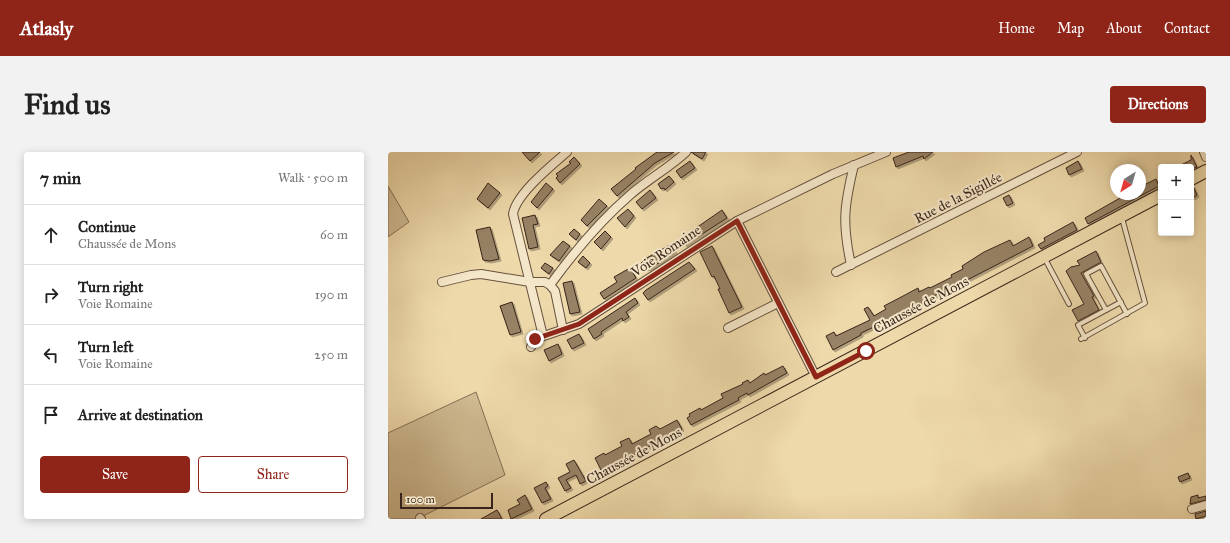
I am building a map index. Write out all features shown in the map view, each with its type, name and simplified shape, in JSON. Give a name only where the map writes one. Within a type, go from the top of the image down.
[{"type":"main road","points":[[1194,177],[1206,171]]},
{"type":"main road","name":"Chaussée de Mons","points":[[546,519],[1158,197]]},
{"type":"street","points":[[544,336],[514,221],[514,208],[531,186],[567,152]]},
{"type":"street","points":[[550,285],[579,247],[611,212],[630,194],[686,152]]},
{"type":"street","name":"Voie Romaine","points":[[531,347],[535,339],[579,324],[737,221],[833,174],[886,152]]},
{"type":"street","name":"Rue de la Sigillée","points":[[836,272],[1077,152]]},
{"type":"street","points":[[1204,152],[1206,157]]},
{"type":"street","points":[[851,265],[844,236],[844,218],[846,198],[854,165]]},
{"type":"street","points":[[737,221],[816,377]]},
{"type":"street","points":[[442,282],[481,274],[501,276],[530,282],[545,282],[555,291],[563,330]]},
{"type":"street","points":[[728,328],[778,303]]},
{"type":"street","points":[[1192,509],[1206,504]]},
{"type":"lane","points":[[1121,216],[1145,303],[1083,339],[1078,326],[1121,302]]},
{"type":"lane","points":[[1044,257],[1069,304]]},
{"type":"lane","points":[[1106,310],[1086,274],[1101,266],[1127,314]]},
{"type":"shaded area","points":[[388,186],[409,222],[388,237]]},
{"type":"shaded area","points":[[476,392],[505,475],[417,519],[388,519],[388,433]]},
{"type":"building","points":[[522,152],[540,152],[530,161]]},
{"type":"building","points":[[657,152],[674,152],[655,163],[617,196],[611,189],[636,169],[635,168]]},
{"type":"building","points":[[691,152],[706,152],[702,159]]},
{"type":"building","points":[[909,152],[933,152],[924,159],[923,156],[896,167],[893,158]]},
{"type":"building","points":[[1191,155],[1197,167],[1194,168],[1194,164],[1183,164],[1191,160]]},
{"type":"building","points":[[574,157],[580,164],[560,183],[556,178],[558,176],[556,174],[571,163],[569,162]]},
{"type":"building","points":[[690,161],[695,168],[681,178],[676,171]]},
{"type":"building","points":[[1078,161],[1082,169],[1069,175],[1066,168]]},
{"type":"building","points":[[669,176],[674,182],[665,190],[664,188],[661,189],[658,184]]},
{"type":"building","points":[[1156,179],[1158,187],[1146,193],[1146,184]]},
{"type":"building","points":[[488,183],[500,193],[488,208],[477,199]]},
{"type":"building","points":[[546,183],[553,189],[537,208],[531,202]]},
{"type":"building","points":[[1194,188],[1197,195],[1194,197]]},
{"type":"building","points":[[650,190],[656,198],[642,209],[636,202]]},
{"type":"building","points":[[1009,195],[1013,203],[1007,206],[1003,198]]},
{"type":"building","points":[[599,199],[607,206],[587,226],[581,220]]},
{"type":"building","points":[[1116,200],[1133,200],[1088,224],[1085,218]]},
{"type":"building","points":[[628,209],[634,216],[625,227],[617,218]]},
{"type":"building","points":[[722,210],[727,218],[685,245],[683,243],[674,249],[675,252],[651,268],[644,269],[640,264],[645,259],[680,239]]},
{"type":"building","points":[[535,215],[538,224],[533,225],[538,247],[529,249],[522,218]]},
{"type":"building","points":[[1073,222],[1077,230],[1041,249],[1038,245],[1045,241],[1044,238]]},
{"type":"building","points":[[490,227],[499,259],[490,261],[483,260],[476,230]]},
{"type":"building","points":[[574,229],[580,234],[576,240],[569,234]]},
{"type":"building","points":[[605,231],[611,237],[601,249],[594,242]]},
{"type":"building","points":[[1029,237],[1033,246],[944,292],[943,291],[934,296],[935,297],[904,313],[861,333],[861,335],[833,350],[826,336],[834,332],[836,336],[870,320],[864,309],[868,307],[874,316],[886,309],[884,306],[918,288],[919,292],[952,277],[951,275],[963,269],[962,266],[984,252],[1010,240],[1013,246]]},
{"type":"building","points":[[563,241],[570,246],[559,261],[550,255]]},
{"type":"building","points":[[712,246],[742,307],[729,313],[714,276],[712,277],[700,252]]},
{"type":"building","points":[[1096,251],[1101,262],[1081,273],[1094,296],[1092,297],[1099,310],[1078,321],[1072,310],[1084,304],[1066,271],[1071,267],[1080,265],[1077,261]]},
{"type":"building","points":[[583,256],[590,263],[586,268],[578,262]]},
{"type":"building","points":[[689,262],[695,269],[648,300],[643,293],[646,290]]},
{"type":"building","points":[[545,263],[553,268],[549,274],[541,268]]},
{"type":"building","points":[[630,268],[636,278],[604,299],[600,293],[617,282],[614,277]]},
{"type":"building","points":[[572,281],[580,312],[570,314],[563,283]]},
{"type":"building","points":[[635,298],[638,303],[626,312],[629,317],[623,321],[622,318],[601,332],[602,334],[594,339],[588,329]]},
{"type":"building","points":[[512,302],[521,332],[510,335],[500,306]]},
{"type":"building","points":[[579,334],[584,343],[572,349],[567,340]]},
{"type":"building","points":[[558,344],[562,354],[549,361],[544,350]]},
{"type":"building","points":[[783,366],[787,373],[748,395],[747,393],[738,398],[739,400],[691,425],[687,418],[690,416],[689,414],[700,408],[701,410],[723,398],[721,394],[743,384],[742,383],[748,380],[750,383],[764,373],[765,375]]},
{"type":"building","points":[[677,420],[682,429],[602,472],[595,458],[604,453],[605,455],[622,446],[620,442],[629,438],[632,444],[651,434],[649,430],[656,426],[660,429]]},
{"type":"building","points":[[574,460],[586,481],[580,484],[576,475],[566,480],[571,488],[565,491],[558,478],[570,472],[566,464]]},
{"type":"building","points":[[1188,473],[1190,478],[1180,482],[1178,477]]},
{"type":"building","points":[[546,482],[548,486],[545,488],[551,499],[542,503],[534,488]]},
{"type":"building","points":[[525,495],[532,509],[511,519],[508,510],[520,504],[517,500]]},
{"type":"building","points":[[1198,495],[1198,498],[1206,496],[1206,500],[1190,504],[1191,497]]},
{"type":"building","points":[[497,510],[502,519],[481,519]]},
{"type":"building","points":[[1206,511],[1206,516],[1196,519],[1195,514]]},
{"type":"route","points":[[535,339],[579,324],[737,221],[816,377],[866,351]]}]
